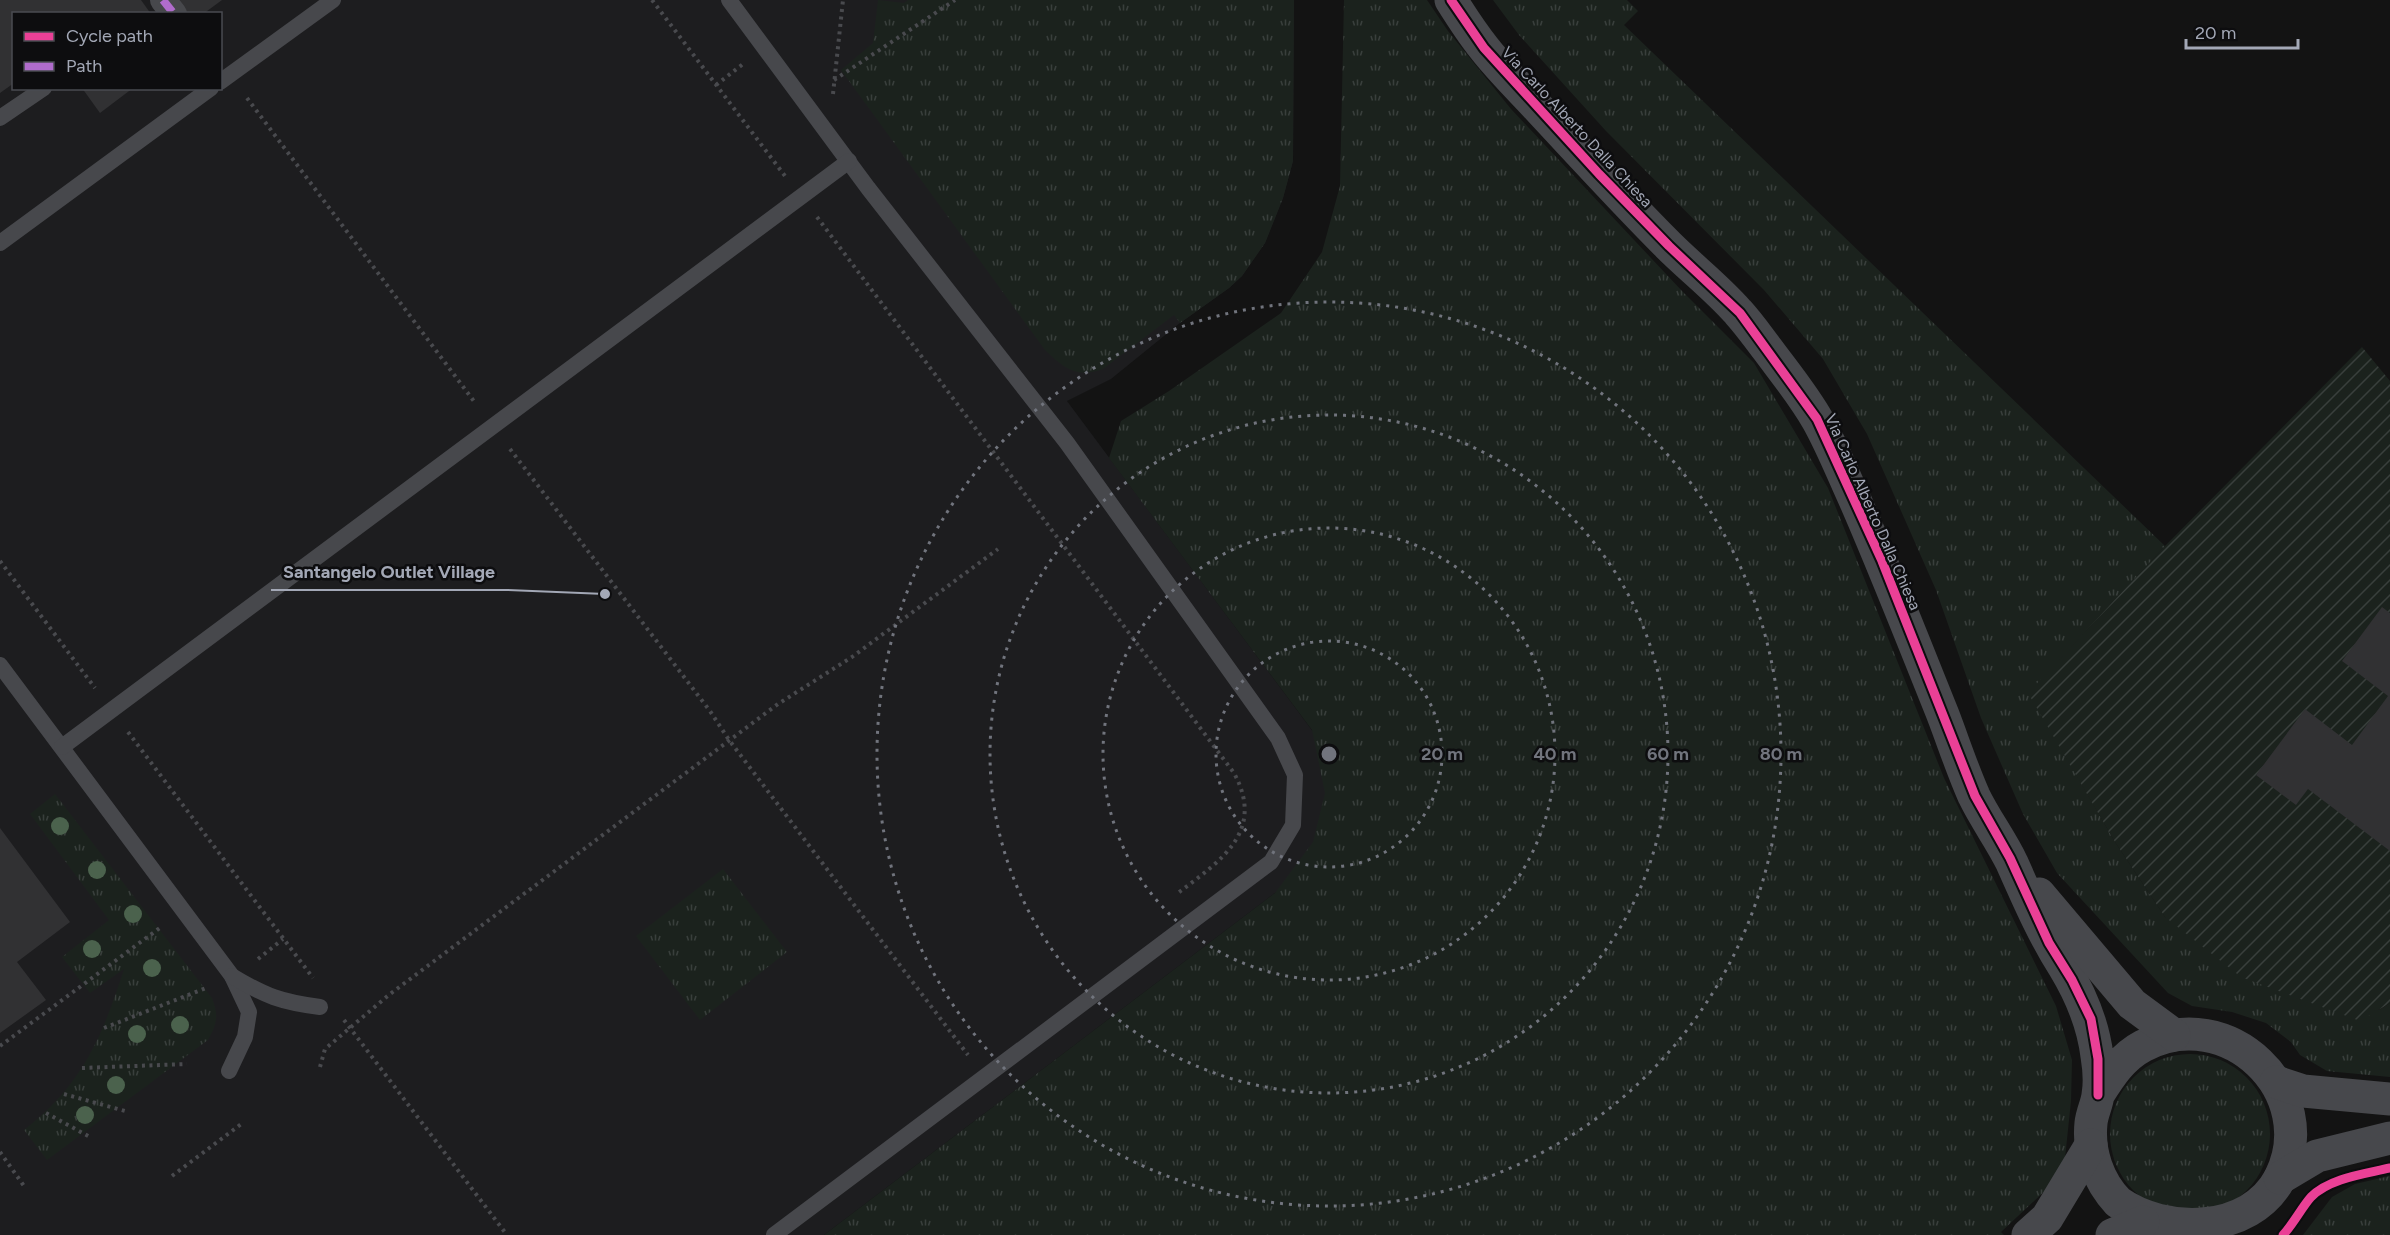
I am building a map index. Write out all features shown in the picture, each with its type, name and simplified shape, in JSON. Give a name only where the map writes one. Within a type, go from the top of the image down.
[{"type":"street","name":"Via Carlo Alberto Dalla Chiesa","points":[[1450,0],[1484,48],[1599,174],[1669,246],[1740,313],[1817,419],[1882,561],[1975,796],[2010,858],[2049,943],[2072,980],[2091,1019],[2098,1059],[2098,1095]]},
{"type":"street","name":"Via Carlo Alberto Dalla Chiesa","points":[[2010,858],[2132,1004],[2174,1035]]},
{"type":"street","points":[[2174,1035],[2204,1035],[2232,1043],[2257,1059],[2276,1082],[2286,1105],[2290,1130],[2289,1154],[2280,1178],[2266,1200],[2245,1218],[2222,1230],[2195,1234],[2168,1232],[2143,1222],[2123,1209],[2107,1190],[2096,1168],[2091,1145],[2091,1119],[2098,1095],[2116,1067],[2142,1046],[2174,1035]]},
{"type":"street","points":[[2276,1082],[2303,1090],[2390,1099]]},
{"type":"street","points":[[2280,1178],[2317,1156],[2390,1138]]},
{"type":"street","points":[[2028,1235],[2047,1218],[2091,1145]]},
{"type":"street","points":[[2112,1235],[2143,1222]]},
{"type":"lane","points":[[222,81],[333,0]]},
{"type":"lane","points":[[729,0],[849,161],[1067,443],[1278,738],[1295,775],[1293,825],[1271,862],[774,1235]]},
{"type":"lane","points":[[0,118],[41,90]]},
{"type":"lane","points":[[0,243],[209,90]]},
{"type":"lane","points":[[62,747],[849,161]]},
{"type":"lane","points":[[0,665],[232,976],[249,1012],[245,1037],[229,1071]]},
{"type":"lane","points":[[232,976],[265,995],[295,1004],[320,1006]]},
{"type":"path","points":[[652,0],[1234,773],[1243,790],[1243,816],[1238,838],[1225,857],[1174,897]]},
{"type":"path","points":[[832,101],[843,0]]},
{"type":"path","points":[[834,80],[955,0]]},
{"type":"path","points":[[716,85],[744,64]]},
{"type":"path","points":[[247,98],[985,1077]]},
{"type":"path","points":[[320,1066],[325,1049],[390,994],[778,704],[860,651],[998,549]]},
{"type":"path","points":[[0,561],[316,983]]},
{"type":"path","points":[[0,1046],[165,924]]},
{"type":"path","points":[[254,962],[284,939]]},
{"type":"path","points":[[104,1028],[213,986]]},
{"type":"path","points":[[343,1019],[507,1235]]},
{"type":"path","points":[[82,1068],[188,1064]]},
{"type":"path","points":[[64,1094],[125,1111]]},
{"type":"path","points":[[46,1113],[90,1137]]},
{"type":"path","points":[[172,1176],[244,1122]]},
{"type":"path","points":[[0,1152],[24,1186]]},
{"type":"shaded area","points":[[0,0],[1294,0],[1293,161],[1283,198],[1265,243],[1242,276],[1229,288],[1180,323],[1111,379],[1067,401],[1378,819],[1275,893],[824,1235],[0,1235]]},
{"type":"green space","points":[[878,0],[904,3],[908,0],[1294,0],[1293,161],[1283,198],[1265,243],[1242,276],[1180,323],[1174,315],[1103,369],[1085,373],[1065,367],[1045,350],[841,70],[873,43]]},
{"type":"green space","points":[[1344,0],[1427,0],[1448,31],[1511,109],[1682,291],[1754,363],[1828,488],[1944,778],[2056,1006],[2072,1060],[2071,1101],[2065,1158],[2049,1187],[2001,1232],[2004,1235],[824,1235],[1275,893],[1313,842],[1325,793],[1312,730],[1109,458],[1121,421],[1169,391],[1281,313],[1322,252],[1340,186]]},
{"type":"green space","points":[[1493,0],[1627,0],[1638,11],[1624,25],[2165,546],[2029,693],[2115,842],[2165,917],[2379,1010],[2390,1003],[2390,1077],[2327,1071],[2300,1055],[2291,1042],[2266,1023],[2232,1012],[2192,1006],[2168,993],[2057,873],[2023,814],[1981,718],[1936,590],[1867,434],[1823,359],[1764,290],[1606,131],[1519,35]]},
{"type":"green space","points":[[2362,347],[2390,381],[2390,1003],[2360,1021],[2241,977],[2165,917],[2115,842],[2028,693],[2165,546]]},
{"type":"green space","points":[[55,794],[212,998],[216,1015],[208,1040],[47,1160],[24,1130],[61,1095],[88,1058],[107,1016],[124,969],[90,993],[62,957],[109,920],[30,814]]},
{"type":"green space","points":[[723,869],[787,952],[700,1020],[636,936]]},
{"type":"green space","points":[[2190,1054],[2206,1055],[2221,1060],[2235,1067],[2247,1077],[2257,1089],[2264,1103],[2269,1118],[2269,1150],[2264,1165],[2257,1179],[2247,1191],[2235,1201],[2221,1208],[2206,1213],[2190,1214],[2174,1213],[2159,1208],[2145,1201],[2133,1191],[2123,1179],[2116,1165],[2111,1150],[2110,1134],[2111,1118],[2116,1103],[2123,1089],[2133,1077],[2145,1067],[2159,1060],[2174,1055]]},
{"type":"green space","points":[[2390,1176],[2390,1235],[2303,1235],[2332,1197],[2355,1184]]},
{"type":"building","points":[[0,0],[141,0],[150,12],[12,12],[12,84],[0,93]]},
{"type":"building","points":[[171,0],[222,0],[206,12],[180,12]]},
{"type":"building","points":[[83,90],[130,90],[100,113]]},
{"type":"building","points":[[2382,607],[2390,613],[2390,851],[2308,789],[2296,805],[2256,775],[2305,709],[2352,745],[2388,696],[2342,661]]},
{"type":"building","points":[[0,828],[70,922],[17,962],[46,1000],[0,1033]]},
{"type":"marked path","points":[[163,0],[172,12]]},
{"type":"cycle path","points":[[1451,0],[1484,48],[1599,174],[1669,246],[1740,313],[1817,419],[1882,561],[1975,796],[2010,858],[2049,943],[2072,980],[2091,1019],[2098,1059],[2098,1095]]},
{"type":"cycle path","points":[[2283,1235],[2311,1197],[2328,1185],[2390,1168]]},
{"type":"place","name":"Santangelo Outlet Village","points":[[605,594]]}]
